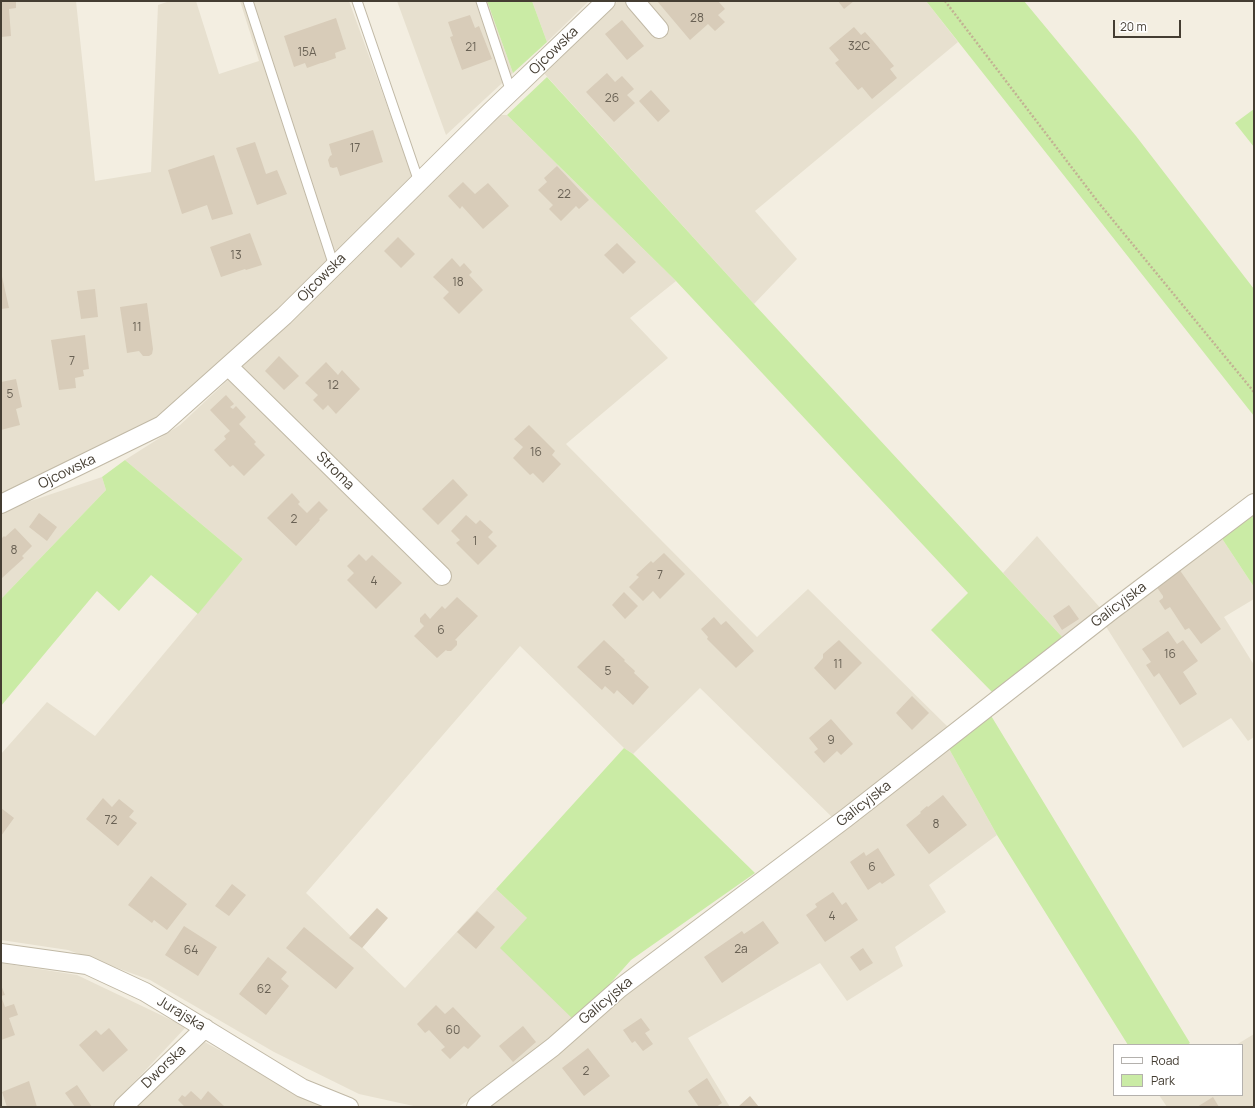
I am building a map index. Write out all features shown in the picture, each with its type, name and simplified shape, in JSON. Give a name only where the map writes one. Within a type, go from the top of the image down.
[{"type":"street","name":"Ojcowska","points":[[1,504],[162,425],[284,316],[511,92],[606,1]]},
{"type":"street","points":[[635,1],[659,29]]},
{"type":"street","name":"Stroma","points":[[228,366],[442,576]]},
{"type":"street","name":"Galicyjska","points":[[476,1107],[553,1047],[620,988],[837,825],[1111,611],[1254,503]]},
{"type":"street","name":"Jurajska","points":[[1,953],[87,965],[144,992],[302,1088],[349,1107]]},
{"type":"street","name":"Dworska","points":[[123,1107],[205,1028]]},
{"type":"lane","points":[[248,1],[334,266]]},
{"type":"lane","points":[[357,1],[419,182]]},
{"type":"lane","points":[[481,1],[511,92]]},
{"type":"path","points":[[945,1],[1098,202],[1254,392]]},
{"type":"shaded area","points":[[1,1],[76,1],[95,181],[151,172],[158,5],[170,1],[196,1],[219,74],[259,61],[240,1],[349,1],[413,177],[293,295],[178,402],[150,424],[1,496]]},
{"type":"shaded area","points":[[397,1],[487,1],[513,73],[446,135]]},
{"type":"shaded area","points":[[532,1],[589,1],[547,42]]},
{"type":"shaded area","points":[[618,1],[926,1],[958,42],[755,211],[797,259],[754,304],[542,71]]},
{"type":"shaded area","points":[[500,115],[507,115],[676,281],[630,318],[668,358],[566,444],[757,637],[808,589],[949,728],[835,820],[700,688],[633,754],[624,748],[520,646],[306,893],[405,988],[496,889],[527,918],[576,1022],[509,1074],[458,1107],[418,1107],[359,1094],[274,1052],[150,980],[68,950],[1,940],[1,754],[47,702],[95,736],[243,559],[125,460],[180,425],[314,299]]},
{"type":"shaded area","points":[[102,477],[106,490],[1,599],[1,511]]},
{"type":"shaded area","points":[[1219,534],[1254,587],[1254,599],[1224,617],[1254,665],[1254,737],[1248,741],[1231,718],[1183,748],[1105,625]]},
{"type":"shaded area","points":[[1037,536],[1102,610],[1064,639],[1003,573]]},
{"type":"shaded area","points":[[948,747],[997,835],[929,885],[946,912],[895,947],[903,966],[847,1001],[820,963],[688,1038],[730,1107],[488,1107],[628,988]]},
{"type":"shaded area","points":[[1,963],[77,975],[186,1027],[111,1107],[1,1107]]},
{"type":"shaded area","points":[[1254,1034],[1254,1107],[1167,1107],[1160,1096],[1243,1096],[1243,1044],[1238,1044]]},
{"type":"shaded area","points":[[201,1040],[325,1107],[133,1107]]},
{"type":"green space","points":[[487,1],[532,1],[547,42],[513,73]]},
{"type":"green space","points":[[926,1],[1024,1],[1136,136],[1254,289],[1254,416]]},
{"type":"green space","points":[[547,77],[754,304],[1064,639],[993,693],[931,630],[968,593],[676,281],[507,115]]},
{"type":"green space","points":[[1254,109],[1254,147],[1235,123]]},
{"type":"green space","points":[[125,460],[243,559],[198,614],[151,575],[119,611],[97,591],[1,706],[1,599],[106,490],[102,477]]},
{"type":"green space","points":[[1254,513],[1254,587],[1219,534]]},
{"type":"green space","points":[[990,714],[1190,1043],[1127,1044],[997,835],[948,747]]},
{"type":"green space","points":[[624,748],[633,754],[755,873],[631,960],[576,1022],[500,948],[527,918],[496,889]]},
{"type":"building","points":[[1,1],[16,1],[16,8],[9,9],[11,36],[1,37]]},
{"type":"building","points":[[657,1],[718,1],[725,9],[718,15],[725,22],[715,31],[708,24],[690,40]]},
{"type":"building","points":[[838,1],[854,1],[844,9]]},
{"type":"building","points":[[470,15],[475,28],[479,26],[492,59],[462,70],[450,37],[453,36],[448,22]]},
{"type":"building","points":[[336,18],[346,49],[335,53],[336,58],[307,68],[305,63],[294,67],[284,36]]},
{"type":"building","points":[[622,20],[644,46],[627,60],[605,34]]},
{"type":"building","points":[[854,27],[861,35],[865,32],[874,42],[894,66],[890,69],[897,78],[872,99],[862,87],[858,90],[835,63],[839,60],[829,48]]},
{"type":"building","points":[[607,73],[615,82],[622,76],[634,89],[627,95],[635,103],[614,122],[586,92]]},
{"type":"building","points":[[651,90],[670,111],[658,122],[639,101]]},
{"type":"building","points":[[373,130],[383,162],[340,176],[337,167],[330,167],[328,160],[332,155],[329,144]]},
{"type":"building","points":[[255,142],[266,174],[277,170],[287,194],[257,205],[236,148]]},
{"type":"building","points":[[214,155],[233,214],[212,220],[207,205],[182,214],[168,170]]},
{"type":"building","points":[[557,166],[589,200],[579,209],[576,206],[561,221],[549,209],[553,205],[538,190],[547,182],[544,178]]},
{"type":"building","points":[[463,182],[475,194],[488,183],[509,206],[483,229],[462,206],[460,209],[448,196]]},
{"type":"building","points":[[250,233],[262,265],[221,277],[210,247]]},
{"type":"building","points":[[398,237],[415,254],[401,268],[384,251]]},
{"type":"building","points":[[617,243],[636,262],[623,274],[604,255]]},
{"type":"building","points":[[452,258],[460,267],[464,263],[472,272],[469,275],[483,290],[459,314],[443,298],[449,292],[433,277]]},
{"type":"building","points":[[1,272],[9,308],[1,309]]},
{"type":"building","points":[[95,289],[98,317],[81,319],[77,291]]},
{"type":"building","points":[[147,303],[153,349],[152,354],[149,356],[143,356],[139,351],[127,353],[120,307]]},
{"type":"building","points":[[85,335],[89,369],[83,370],[84,376],[75,378],[76,388],[59,390],[51,340]]},
{"type":"building","points":[[279,356],[299,376],[284,390],[265,371]]},
{"type":"building","points":[[326,362],[338,375],[342,370],[360,389],[336,414],[328,405],[323,410],[313,400],[318,395],[305,383]]},
{"type":"building","points":[[16,379],[22,407],[16,409],[20,425],[1,430],[1,382]]},
{"type":"building","points":[[226,395],[234,404],[230,407],[233,409],[236,406],[246,417],[239,424],[256,442],[254,444],[265,455],[244,476],[233,465],[230,467],[214,450],[226,439],[224,436],[230,431],[210,410]]},
{"type":"building","points":[[529,425],[555,451],[552,455],[561,464],[543,483],[533,473],[530,475],[513,458],[523,447],[514,439]]},
{"type":"building","points":[[453,479],[468,495],[438,525],[422,509]]},
{"type":"building","points":[[292,493],[300,502],[298,504],[307,513],[319,501],[328,510],[296,546],[267,518]]},
{"type":"building","points":[[39,513],[57,527],[47,541],[29,527]]},
{"type":"building","points":[[466,515],[476,524],[480,520],[493,532],[488,537],[497,546],[478,565],[456,543],[460,540],[451,531]]},
{"type":"building","points":[[15,528],[32,546],[22,556],[24,558],[2,578],[1,539]]},
{"type":"building","points":[[664,553],[685,574],[660,599],[653,591],[643,601],[629,587],[639,577],[636,575],[651,561],[653,563]]},
{"type":"building","points":[[359,554],[366,561],[372,555],[402,583],[376,609],[347,580],[354,573],[347,566]]},
{"type":"building","points":[[1179,569],[1221,629],[1201,644],[1189,628],[1185,630],[1170,607],[1165,610],[1159,601],[1163,598],[1163,596],[1156,586]]},
{"type":"building","points":[[624,592],[638,606],[625,619],[612,605]]},
{"type":"building","points":[[457,597],[478,616],[455,640],[457,641],[457,645],[451,651],[446,650],[437,658],[414,636],[424,626],[420,622],[420,618],[425,613],[430,619],[442,606],[445,609]]},
{"type":"building","points":[[1069,605],[1079,619],[1062,630],[1053,616]]},
{"type":"building","points":[[714,617],[721,625],[726,621],[754,651],[736,668],[707,639],[708,637],[701,629]]},
{"type":"building","points":[[1168,631],[1177,644],[1183,640],[1198,661],[1183,672],[1197,694],[1180,705],[1159,673],[1154,677],[1146,665],[1151,662],[1142,649]]},
{"type":"building","points":[[604,640],[625,660],[624,661],[635,671],[634,673],[649,687],[633,705],[617,690],[614,694],[605,686],[602,690],[577,667]]},
{"type":"building","points":[[839,640],[862,663],[835,690],[814,668],[823,658],[823,654]]},
{"type":"building","points":[[912,696],[929,713],[912,730],[896,713]]},
{"type":"building","points":[[831,719],[853,744],[841,755],[837,751],[824,763],[814,752],[818,749],[809,738]]},
{"type":"building","points":[[943,795],[967,825],[929,854],[906,825],[927,806],[928,807]]},
{"type":"building","points":[[103,798],[112,807],[119,799],[134,811],[129,817],[137,823],[118,846],[86,819]]},
{"type":"building","points":[[1,808],[14,818],[1,836]]},
{"type":"building","points":[[878,848],[895,875],[882,884],[880,882],[868,890],[850,862],[864,852],[866,856]]},
{"type":"building","points":[[151,876],[187,904],[167,930],[154,920],[152,923],[128,905]]},
{"type":"building","points":[[232,884],[246,895],[229,916],[215,906]]},
{"type":"building","points":[[833,892],[842,905],[846,902],[858,920],[825,942],[806,915],[817,907],[815,904]]},
{"type":"building","points":[[377,908],[388,918],[362,948],[349,938]]},
{"type":"building","points":[[477,911],[495,927],[476,949],[457,932]]},
{"type":"building","points":[[763,921],[779,943],[722,983],[704,957],[742,931],[744,934]]},
{"type":"building","points":[[184,926],[217,947],[198,976],[165,955]]},
{"type":"building","points":[[304,927],[354,968],[336,989],[286,948]]},
{"type":"building","points":[[863,948],[873,963],[860,971],[850,957]]},
{"type":"building","points":[[268,957],[287,972],[281,979],[289,986],[266,1015],[239,994]]},
{"type":"building","points":[[1,985],[5,995],[1,996]]},
{"type":"building","points":[[1,996],[5,1007],[14,1004],[18,1015],[9,1018],[15,1035],[1,1040]]},
{"type":"building","points":[[436,1005],[445,1014],[453,1007],[481,1036],[468,1049],[464,1046],[450,1059],[441,1050],[445,1047],[429,1030],[425,1033],[417,1024]]},
{"type":"building","points":[[641,1018],[650,1030],[645,1033],[653,1044],[643,1051],[635,1041],[632,1043],[623,1030]]},
{"type":"building","points":[[523,1026],[536,1042],[513,1062],[499,1046]]},
{"type":"building","points":[[109,1028],[128,1050],[103,1072],[79,1045],[96,1030],[101,1035]]},
{"type":"building","points":[[588,1048],[610,1076],[584,1096],[562,1068]]},
{"type":"building","points":[[707,1078],[722,1103],[716,1107],[699,1107],[688,1091]]},
{"type":"building","points":[[29,1081],[37,1107],[7,1107],[2,1092]]},
{"type":"building","points":[[77,1085],[92,1107],[75,1107],[65,1093]]},
{"type":"building","points":[[191,1091],[201,1100],[208,1091],[225,1107],[185,1107],[178,1100],[182,1095],[185,1097]]},
{"type":"building","points":[[750,1096],[759,1107],[739,1107],[739,1106]]},
{"type":"building","points":[[1213,1097],[1219,1107],[1197,1107]]}]
